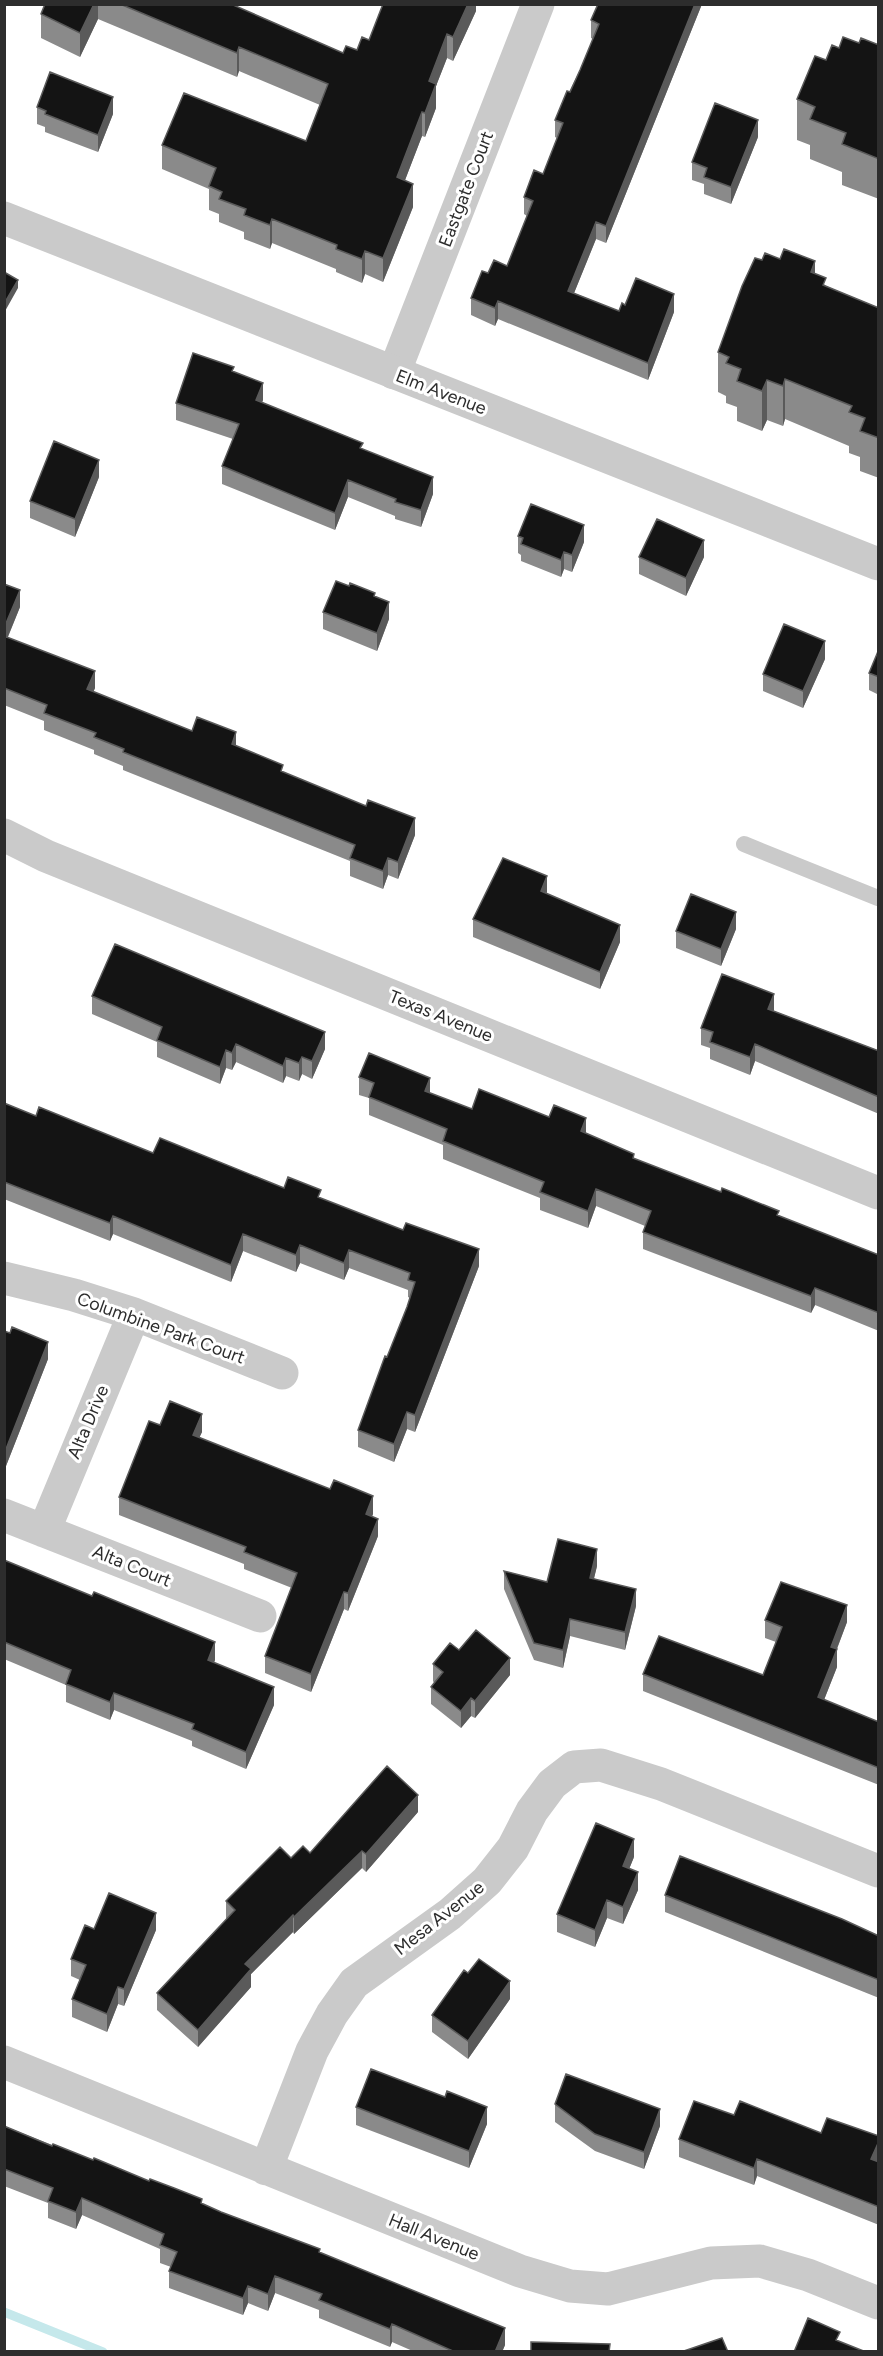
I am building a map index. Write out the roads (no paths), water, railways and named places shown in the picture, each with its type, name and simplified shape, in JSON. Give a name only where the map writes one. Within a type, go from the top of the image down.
[{"type":"street","name":"Eastgate Court","points":[[394,373],[538,4]]},
{"type":"street","name":"Elm Avenue","points":[[4,218],[879,564]]},
{"type":"street","name":"Texas Avenue","points":[[4,835],[46,856],[879,1193]]},
{"type":"street","name":"Columbine Park Court","points":[[4,1278],[74,1295],[134,1314],[282,1373]]},
{"type":"street","name":"Alta Drive","points":[[44,1531],[134,1314]]},
{"type":"street","name":"Alta Court","points":[[4,1515],[260,1616]]},
{"type":"street","name":"Mesa Avenue","points":[[266,2169],[312,2051],[332,2014],[354,1983],[450,1914],[487,1881],[513,1848],[531,1811],[552,1784],[574,1767],[601,1765],[661,1784],[879,1871]]},
{"type":"street","name":"Hall Avenue","points":[[4,2062],[520,2271],[570,2286],[608,2289],[711,2263],[760,2261],[808,2275],[879,2303]]},
{"type":"lane","points":[[744,844],[879,898]]},
{"type":"waterway","points":[[4,2312],[103,2352]]}]
